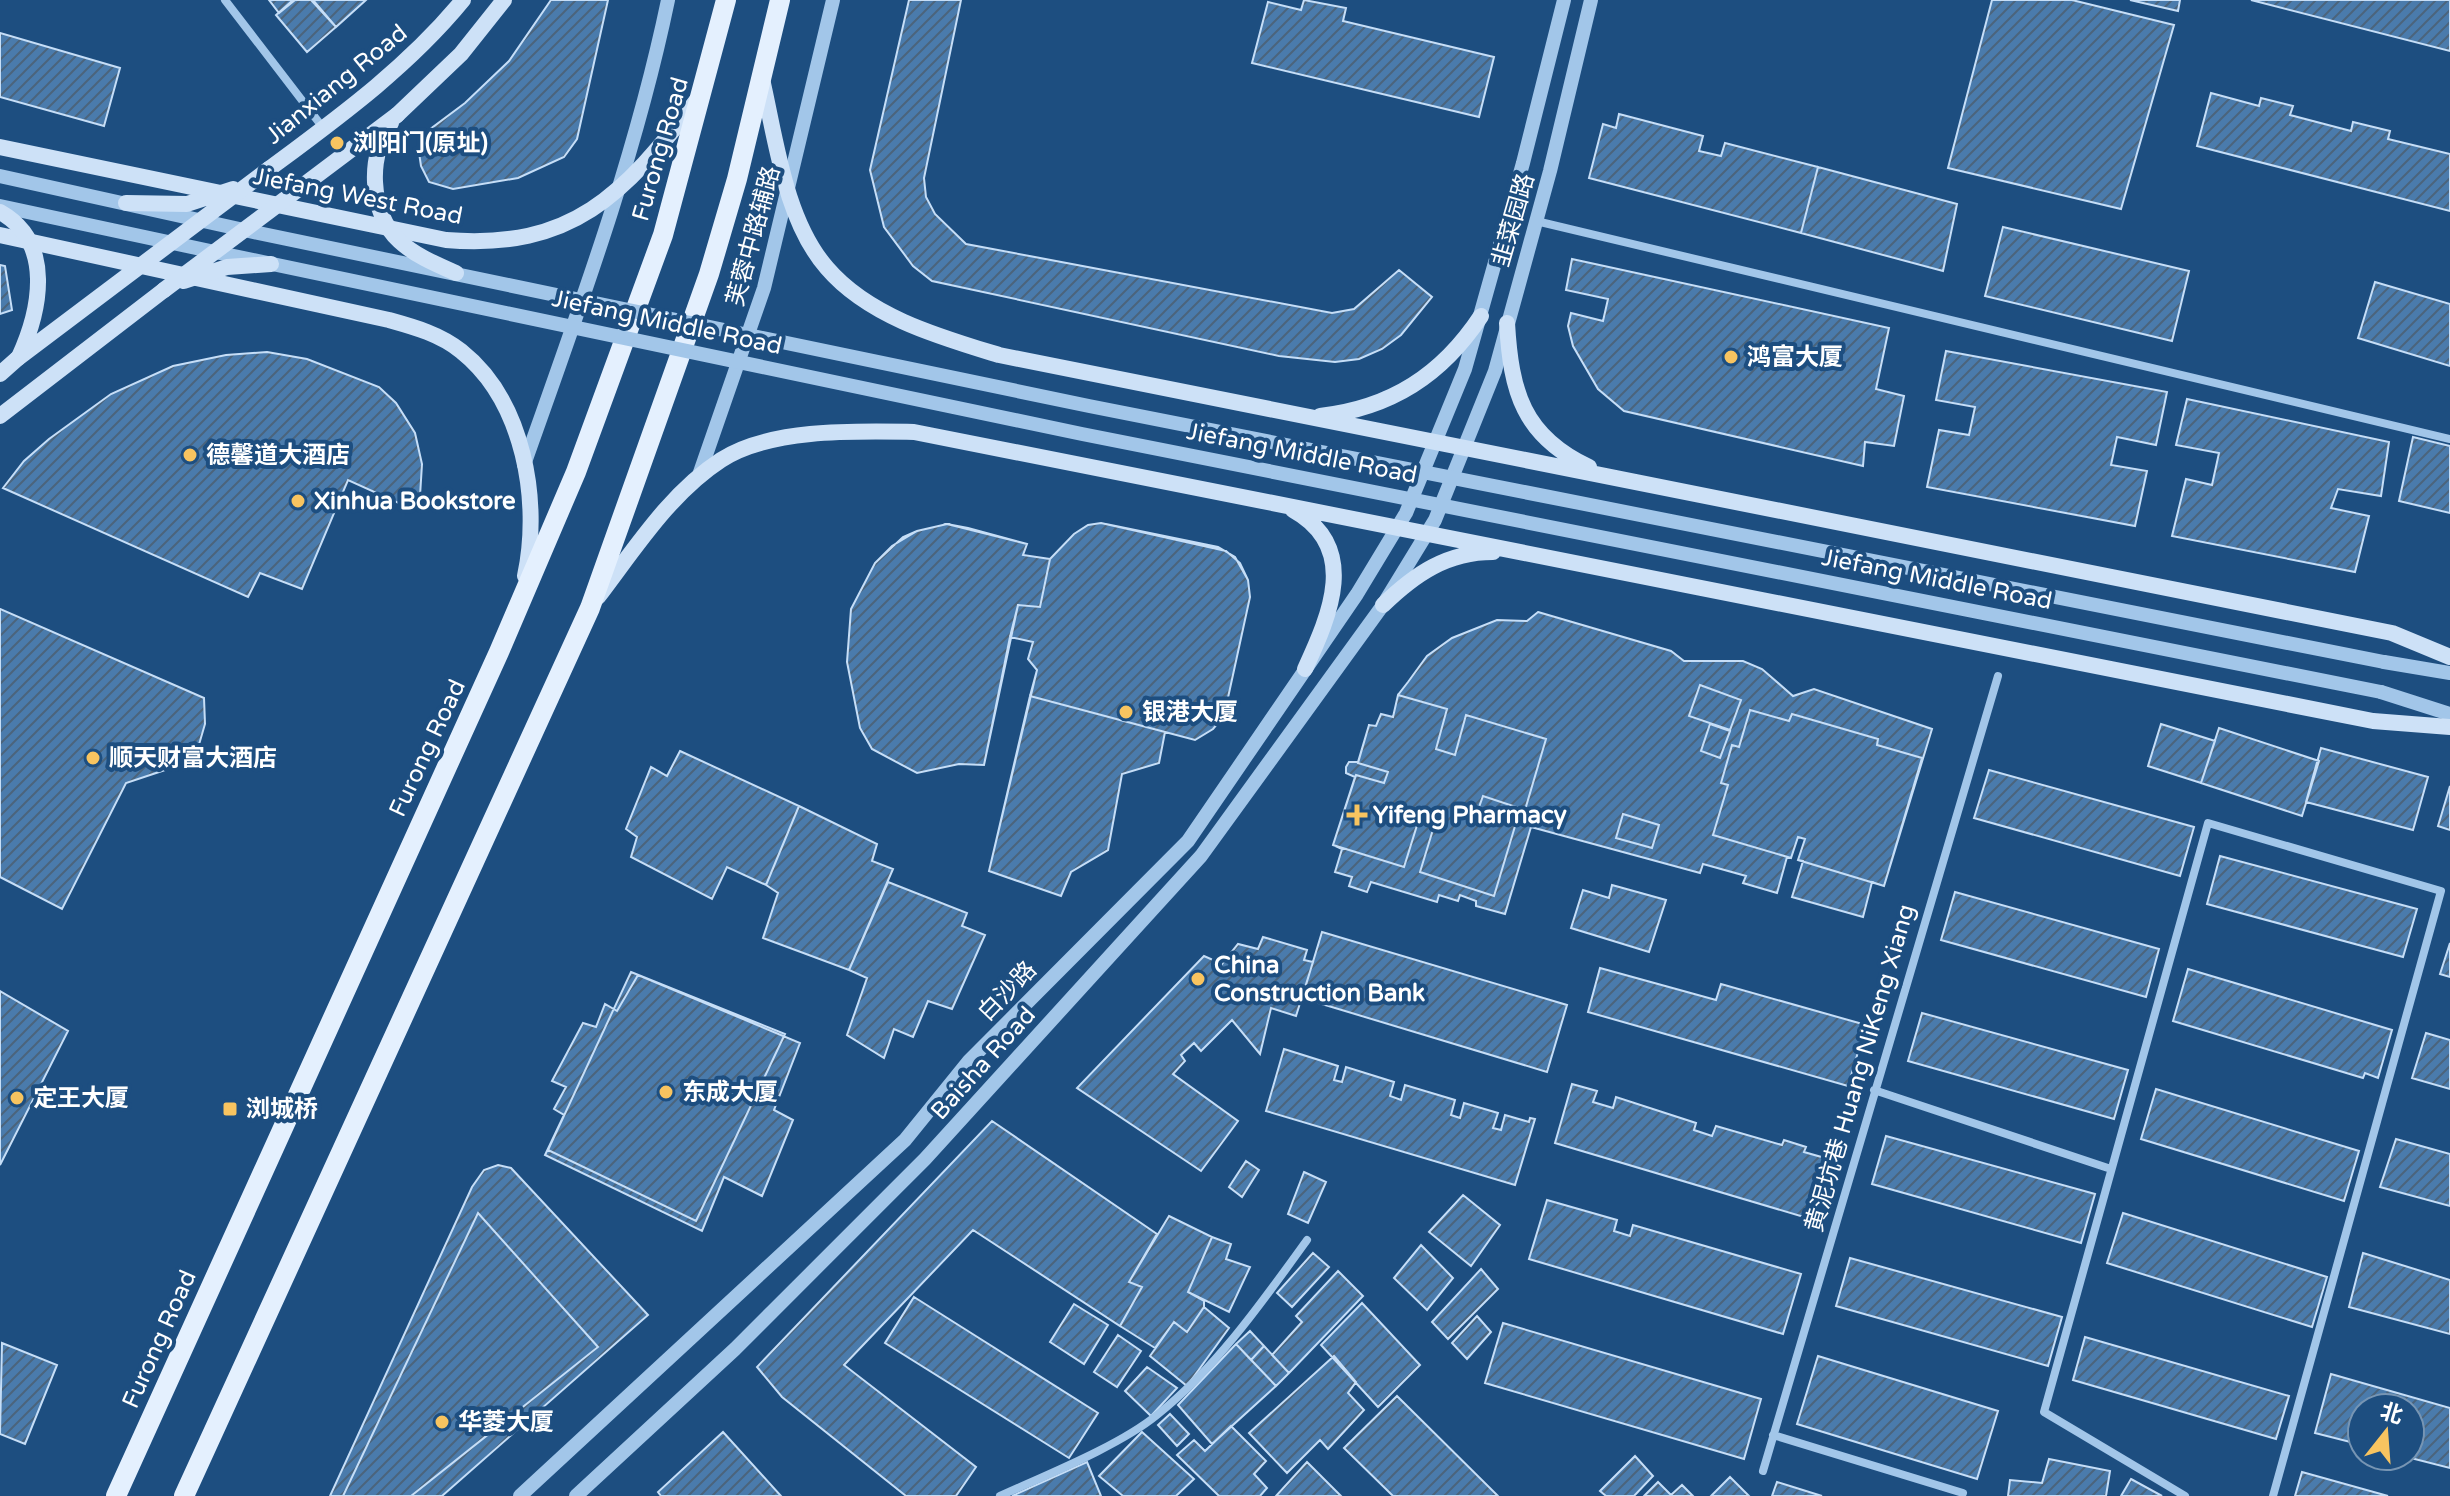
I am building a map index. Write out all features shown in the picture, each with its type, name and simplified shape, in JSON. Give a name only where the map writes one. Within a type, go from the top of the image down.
[{"type":"main road","name":"Jianxiang Road","points":[[269,169],[408,61],[463,0]]},
{"type":"main road","points":[[0,416],[397,115],[461,54],[504,0]]},
{"type":"main road","name":"Furong Road","points":[[116,1496],[520,603],[618,364],[663,235],[726,0]]},
{"type":"main road","points":[[184,1496],[590,608],[709,274],[780,0]]},
{"type":"main road","name":"Jiefang Middle Road","points":[[762,79],[789,188],[806,233],[826,267],[849,290],[897,317],[999,355],[2392,633],[2450,657]]},
{"type":"main road","name":"Jiefang West Road","points":[[0,147],[416,234],[476,243],[554,232],[582,217],[620,186],[675,129],[703,93]]},
{"type":"main road","points":[[397,115],[384,134],[377,154],[374,175],[380,217],[397,241],[414,253],[456,273]]},
{"type":"main road","points":[[126,203],[165,206],[210,199],[269,169]]},
{"type":"main road","points":[[0,374],[269,169]]},
{"type":"main road","points":[[0,212],[19,228],[38,269],[40,290],[37,310],[18,358]]},
{"type":"main road","points":[[0,235],[389,320],[441,338],[483,372],[502,398],[523,466],[531,509],[529,559],[520,603]]},
{"type":"main road","points":[[164,290],[227,267],[271,264]]},
{"type":"main road","points":[[1308,418],[1366,407],[1434,373],[1461,347],[1481,316]]},
{"type":"main road","points":[[1507,323],[1510,364],[1517,393],[1529,420],[1544,438],[1574,460],[1609,476]]},
{"type":"main road","points":[[590,608],[655,524],[698,478],[722,459],[759,445],[853,431],[914,432],[2373,721],[2450,727]]},
{"type":"main road","points":[[1284,505],[1303,516],[1321,533],[1333,557],[1335,582],[1328,611],[1305,669]]},
{"type":"main road","points":[[1383,605],[1430,566],[1457,556],[1524,552]]},
{"type":"street","points":[[225,0],[324,129]]},
{"type":"street","points":[[523,466],[620,186],[650,87],[668,0]]},
{"type":"street","name":"芙蓉中路辅路","points":[[698,478],[764,288],[833,0]]},
{"type":"street","name":"白沙路","points":[[520,1496],[905,1140],[969,1061],[1188,841],[1397,528],[1436,443],[1481,316],[1564,0]]},
{"type":"street","name":"韭菜园路","points":[[1465,449],[1495,371],[1591,0]]},
{"type":"street","points":[[0,176],[244,230]]},
{"type":"street","points":[[0,206],[215,252]]},
{"type":"street","points":[[1536,221],[2450,439]]},
{"type":"street","name":"Jiefang Middle Road","points":[[244,230],[1089,406],[2450,673]]},
{"type":"street","name":"Jiefang Middle Road","points":[[215,252],[1082,434],[2381,692],[2450,714]]},
{"type":"street","name":"Baisha Road","points":[[576,1496],[735,1349],[925,1159],[1191,867],[1276,757],[1383,605],[1427,534],[1465,449]]},
{"type":"street","name":"黄泥坑巷 Huang NiKeng Xiang","points":[[1763,1471],[1998,676]]},
{"type":"street","points":[[2185,1496],[2044,1412],[2208,823],[2441,891],[2273,1496]]},
{"type":"street","points":[[1874,1090],[2111,1169]]},
{"type":"street","points":[[1000,1496],[1087,1455],[1156,1416],[1245,1327],[1307,1240]]},
{"type":"street","points":[[1773,1435],[1963,1493]]},
{"type":"building","points":[[269,0],[295,0],[279,13]]},
{"type":"building","points":[[293,0],[313,0],[336,27],[307,52],[276,15]]},
{"type":"building","points":[[311,0],[366,0],[336,27]]},
{"type":"building","points":[[551,0],[608,0],[577,139],[564,157],[518,178],[453,189],[429,182],[421,166],[418,146],[425,133],[465,103],[509,61]]},
{"type":"building","points":[[909,0],[961,0],[924,178],[926,197],[935,214],[966,244],[1332,313],[1354,309],[1399,270],[1432,297],[1401,335],[1382,349],[1359,359],[1335,362],[1279,356],[932,281],[913,266],[884,227],[870,170]]},
{"type":"building","points":[[1304,0],[1346,8],[1343,21],[1494,57],[1479,117],[1252,63],[1268,2],[1301,10]]},
{"type":"building","points":[[1992,0],[2072,0],[2174,25],[2121,209],[1948,168]]},
{"type":"building","points":[[2130,0],[2180,0],[2178,11]]},
{"type":"building","points":[[2251,0],[2450,0],[2450,51]]},
{"type":"building","points":[[0,33],[120,68],[104,126],[0,97]]},
{"type":"building","points":[[2211,93],[2259,106],[2261,98],[2293,106],[2290,115],[2351,131],[2353,122],[2390,131],[2388,139],[2450,154],[2450,211],[2197,146]]},
{"type":"building","points":[[1619,114],[1703,136],[1699,151],[1721,156],[1725,143],[1818,167],[1801,233],[1589,178],[1603,124],[1616,128]]},
{"type":"building","points":[[1818,167],[1957,204],[1943,271],[1801,233]]},
{"type":"building","points":[[2003,227],[2189,271],[2172,341],[1985,296]]},
{"type":"building","name":"鸿富大厦","points":[[1572,259],[1889,328],[1876,389],[1904,396],[1894,446],[1865,442],[1863,466],[1624,411],[1598,389],[1573,346],[1568,326],[1571,313],[1603,321],[1608,299],[1566,290]]},
{"type":"building","points":[[0,265],[5,266],[12,310],[0,314]]},
{"type":"building","points":[[2375,282],[2450,304],[2450,366],[2358,338]]},
{"type":"building","points":[[1946,351],[2167,392],[2156,445],[2117,437],[2111,465],[2147,471],[2135,526],[1927,487],[1939,430],[1969,435],[1975,407],[1936,400]]},
{"type":"building","points":[[267,352],[307,359],[379,387],[396,403],[415,433],[422,464],[420,496],[412,509],[348,480],[302,589],[260,573],[248,597],[3,488],[24,461],[49,439],[111,394],[173,366],[226,355]]},
{"type":"building","points":[[2187,399],[2389,442],[2381,496],[2338,489],[2331,508],[2369,516],[2355,572],[2172,536],[2186,479],[2212,485],[2219,453],[2176,445]]},
{"type":"building","points":[[2413,437],[2450,446],[2450,513],[2399,501]]},
{"type":"building","name":"银港大厦","points":[[1101,523],[1226,551],[1240,563],[1248,580],[1250,597],[1224,716],[1213,729],[1195,740],[1165,732],[1159,763],[1122,774],[1108,850],[1071,872],[1061,896],[989,871],[1037,670],[1028,659],[1033,642],[1010,637],[984,765],[959,764],[917,773],[872,749],[860,728],[847,662],[851,609],[875,563],[903,537],[917,531],[947,524],[968,528],[1027,544],[1023,555],[1050,559],[1074,534],[1088,525]]},
{"type":"building","points":[[1101,523],[1218,547],[1235,557],[1248,580],[1250,597],[1224,716],[1213,729],[1195,740],[1030,696],[1037,670],[1028,659],[1033,642],[1010,637],[1018,605],[1040,607],[1050,559],[1074,534],[1088,525]]},
{"type":"building","points":[[947,524],[1027,544],[1023,555],[1050,559],[1040,607],[1018,605],[984,765],[959,764],[917,773],[872,749],[860,728],[847,662],[851,609],[875,563],[892,546],[917,531]]},
{"type":"building","name":"顺天财富大酒店","points":[[0,609],[204,698],[205,724],[198,748],[174,767],[126,783],[62,909],[0,877]]},
{"type":"building","points":[[1538,612],[1671,651],[1684,661],[1743,661],[1762,669],[1793,696],[1814,689],[1932,729],[1884,886],[1872,882],[1863,917],[1792,897],[1803,861],[1798,860],[1805,839],[1798,837],[1791,858],[1787,857],[1777,893],[1743,883],[1746,876],[1703,864],[1700,873],[1531,827],[1505,914],[1476,906],[1476,901],[1460,895],[1458,901],[1439,895],[1437,902],[1371,882],[1367,892],[1349,886],[1352,877],[1335,872],[1342,849],[1333,845],[1355,777],[1346,773],[1346,767],[1349,762],[1358,762],[1369,725],[1376,726],[1381,714],[1393,717],[1398,695],[1427,656],[1452,638],[1497,620],[1527,621]]},
{"type":"building","points":[[1700,685],[1741,700],[1730,730],[1689,716]]},
{"type":"building","points":[[1398,695],[1447,709],[1436,749],[1455,755],[1466,715],[1546,739],[1525,810],[1483,796],[1478,810],[1516,823],[1494,896],[1420,872],[1435,823],[1419,819],[1404,867],[1333,845],[1356,775],[1384,783],[1388,772],[1358,763],[1369,725],[1376,726],[1381,714],[1393,717]]},
{"type":"building","points":[[1030,696],[1165,732],[1159,763],[1122,774],[1108,850],[1071,872],[1061,896],[989,871]]},
{"type":"building","points":[[1750,710],[1789,721],[1792,714],[1878,739],[1877,745],[1922,758],[1884,886],[1798,860],[1805,839],[1798,837],[1791,858],[1713,835],[1728,785],[1721,783],[1732,745],[1739,747]]},
{"type":"building","points":[[1710,724],[1730,731],[1720,758],[1701,751]]},
{"type":"building","points":[[2161,724],[2215,741],[2201,783],[2148,766]]},
{"type":"building","points":[[2219,728],[2319,761],[2302,816],[2201,783]]},
{"type":"building","points":[[2321,748],[2428,777],[2413,830],[2306,802]]},
{"type":"building","points":[[680,751],[799,806],[766,885],[727,867],[712,899],[631,857],[637,837],[626,829],[651,767],[667,776]]},
{"type":"building","points":[[1989,770],[2194,827],[2180,876],[1974,818]]},
{"type":"building","points":[[2450,786],[2450,830],[2438,826]]},
{"type":"building","points":[[799,806],[877,844],[872,861],[893,869],[849,970],[763,938],[778,893],[766,885]]},
{"type":"building","points":[[1623,814],[1659,825],[1652,848],[1616,838]]},
{"type":"building","points":[[2220,856],[2417,909],[2403,957],[2207,904]]},
{"type":"building","points":[[888,882],[967,913],[962,926],[985,935],[952,1009],[928,1001],[913,1037],[894,1029],[884,1058],[847,1035],[867,978],[849,970]]},
{"type":"building","points":[[1612,885],[1666,900],[1649,952],[1571,928],[1583,890],[1609,898]]},
{"type":"building","points":[[1955,892],[2159,949],[2146,997],[1941,940]]},
{"type":"building","points":[[1322,932],[1567,1005],[1547,1072],[1302,998]]},
{"type":"building","points":[[1263,937],[1307,950],[1304,960],[1313,962],[1296,1016],[1271,1008],[1260,1054],[1232,1020],[1201,1051],[1194,1043],[1181,1055],[1185,1061],[1173,1074],[1238,1121],[1201,1171],[1077,1088],[1204,956],[1222,964],[1238,944],[1258,949]]},
{"type":"building","points":[[2450,943],[2450,977],[2440,974]]},
{"type":"building","points":[[1600,968],[1716,1000],[1721,984],[1866,1025],[1848,1086],[1588,1012]]},
{"type":"building","points":[[2188,969],[2392,1030],[2378,1078],[2365,1073],[2363,1078],[2173,1021]]},
{"type":"building","name":"东成大厦","points":[[631,972],[785,1034],[696,1221],[548,1150]]},
{"type":"building","name":"东成大厦","points":[[638,975],[800,1043],[774,1110],[793,1120],[762,1196],[724,1177],[702,1231],[545,1155],[564,1115],[554,1109],[566,1087],[552,1081],[583,1023],[596,1027],[605,1004],[617,1011]]},
{"type":"building","name":"定王大厦","points":[[0,991],[68,1031],[0,1165]]},
{"type":"building","points":[[1922,1013],[2128,1070],[2114,1119],[1908,1061]]},
{"type":"building","points":[[2426,1033],[2450,1040],[2450,1089],[2412,1078]]},
{"type":"building","points":[[1284,1049],[1338,1066],[1334,1080],[1342,1082],[1346,1067],[1394,1082],[1390,1096],[1401,1100],[1405,1085],[1455,1100],[1451,1115],[1460,1118],[1464,1103],[1498,1113],[1493,1128],[1501,1130],[1505,1115],[1529,1122],[1530,1118],[1535,1119],[1515,1185],[1266,1111]]},
{"type":"building","points":[[1572,1084],[1597,1091],[1593,1102],[1613,1108],[1616,1097],[1696,1123],[1694,1130],[1712,1136],[1716,1126],[1782,1145],[1784,1140],[1806,1147],[1804,1152],[1832,1160],[1814,1220],[1555,1143]]},
{"type":"building","points":[[2156,1089],[2359,1151],[2344,1201],[2141,1139]]},
{"type":"building","points":[[992,1121],[1157,1234],[1129,1282],[1142,1287],[1120,1326],[973,1230],[844,1365],[976,1467],[956,1496],[906,1496],[782,1397],[757,1367]]},
{"type":"building","points":[[1886,1136],[2095,1194],[2081,1243],[1872,1184]]},
{"type":"building","points":[[2396,1139],[2450,1154],[2450,1206],[2380,1187]]},
{"type":"building","points":[[1246,1161],[1259,1170],[1242,1197],[1229,1187]]},
{"type":"building","name":"华菱大厦","points":[[498,1165],[511,1168],[648,1315],[442,1496],[330,1496],[472,1187],[484,1170]]},
{"type":"building","points":[[1304,1172],[1326,1182],[1308,1223],[1288,1214]]},
{"type":"building","points":[[1463,1195],[1500,1225],[1471,1266],[1429,1232]]},
{"type":"building","points":[[1547,1200],[1617,1220],[1614,1231],[1630,1236],[1633,1225],[1801,1274],[1783,1334],[1529,1259]]},
{"type":"building","name":"华菱大厦","points":[[478,1213],[598,1347],[411,1496],[343,1496]]},
{"type":"building","points":[[2123,1213],[2327,1277],[2312,1327],[2107,1263]]},
{"type":"building","points":[[1169,1216],[1212,1237],[1188,1292],[1204,1301],[1204,1307],[1187,1332],[1174,1322],[1155,1348],[1120,1326],[1142,1287],[1129,1282]]},
{"type":"building","points":[[1212,1237],[1231,1244],[1226,1259],[1250,1267],[1229,1312],[1188,1292]]},
{"type":"building","points":[[1421,1245],[1453,1278],[1427,1310],[1394,1278]]},
{"type":"building","points":[[1313,1253],[1329,1267],[1292,1307],[1277,1293]]},
{"type":"building","points":[[2363,1253],[2450,1280],[2450,1334],[2349,1307]]},
{"type":"building","points":[[1850,1258],[2062,1317],[2048,1366],[1836,1306]]},
{"type":"building","points":[[1481,1269],[1498,1289],[1448,1339],[1432,1322]]},
{"type":"building","points":[[1338,1271],[1363,1296],[1289,1373],[1272,1355],[1302,1322],[1296,1316]]},
{"type":"building","points":[[914,1297],[1098,1413],[1069,1458],[885,1343]]},
{"type":"building","points":[[1362,1303],[1420,1365],[1378,1407],[1321,1345]]},
{"type":"building","points":[[1074,1304],[1108,1325],[1084,1364],[1050,1342]]},
{"type":"building","points":[[1204,1307],[1229,1328],[1187,1386],[1150,1356],[1174,1322],[1187,1332]]},
{"type":"building","points":[[1477,1316],[1491,1332],[1467,1359],[1452,1343]]},
{"type":"building","points":[[1503,1323],[1761,1399],[1744,1459],[1485,1383]]},
{"type":"building","points":[[1250,1331],[1264,1346],[1251,1360],[1236,1344]]},
{"type":"building","points":[[1118,1335],[1141,1351],[1117,1387],[1094,1372]]},
{"type":"building","points":[[2085,1337],[2289,1396],[2276,1439],[2073,1380]]},
{"type":"building","points":[[2,1343],[57,1365],[25,1444],[0,1434]]},
{"type":"building","points":[[1236,1344],[1276,1386],[1212,1444],[1178,1405]]},
{"type":"building","points":[[1264,1346],[1289,1373],[1276,1386],[1251,1360]]},
{"type":"building","points":[[1334,1356],[1356,1382],[1348,1393],[1364,1410],[1328,1449],[1320,1440],[1287,1473],[1249,1433]]},
{"type":"building","points":[[1818,1356],[1998,1411],[1977,1479],[1797,1424]]},
{"type":"building","points":[[1147,1367],[1177,1388],[1151,1416],[1125,1391]]},
{"type":"building","points":[[2331,1374],[2394,1392],[2346,1392],[2346,1441],[2315,1433]]},
{"type":"building","points":[[1397,1396],[1498,1496],[1393,1496],[1344,1448]]},
{"type":"building","points":[[2426,1401],[2450,1408],[2450,1468],[2426,1462]]},
{"type":"building","points":[[1170,1414],[1189,1434],[1177,1446],[1158,1425]]},
{"type":"building","points":[[1231,1426],[1266,1461],[1254,1474],[1267,1488],[1260,1496],[1219,1496],[1177,1455],[1194,1440],[1205,1451]]},
{"type":"building","points":[[723,1432],[781,1496],[661,1496],[658,1492]]},
{"type":"building","points":[[1142,1432],[1194,1479],[1176,1496],[1123,1496],[1099,1476]]},
{"type":"building","points":[[1635,1456],[1653,1476],[1634,1496],[1606,1496],[1600,1491]]},
{"type":"building","points":[[2049,1459],[2110,1471],[2106,1496],[2008,1496],[2010,1480],[2042,1483]]},
{"type":"building","points":[[1087,1462],[1101,1496],[1012,1496]]},
{"type":"building","points":[[1307,1462],[1341,1496],[1276,1496]]},
{"type":"building","points":[[2302,1472],[2388,1496],[2295,1496]]},
{"type":"building","points":[[1730,1477],[1749,1496],[1711,1496]]},
{"type":"building","points":[[2131,1479],[2162,1496],[2121,1496]]},
{"type":"building","points":[[1658,1482],[1671,1495],[1682,1485],[1693,1496],[1644,1496]]},
{"type":"building","points":[[1777,1482],[1790,1486],[1822,1496],[1772,1496]]},
{"type":"place","name":"浏阳门(原址)","points":[[337,143]]},
{"type":"place","name":"鸿富大厦","points":[[1731,357]]},
{"type":"place","name":"德馨道大酒店","points":[[190,455]]},
{"type":"place","name":"Xinhua Bookstore","points":[[298,501]]},
{"type":"place","name":"银港大厦","points":[[1126,712]]},
{"type":"place","name":"顺天财富大酒店","points":[[93,758]]},
{"type":"place","name":"Yifeng Pharmacy","points":[[1357,815]]},
{"type":"place","name":"China Construction Bank","points":[[1198,979]]},
{"type":"place","name":"东成大厦","points":[[666,1092]]},
{"type":"place","name":"定王大厦","points":[[17,1098]]},
{"type":"place","name":"浏城桥","points":[[230,1109]]},
{"type":"place","name":"华菱大厦","points":[[442,1422]]}]
